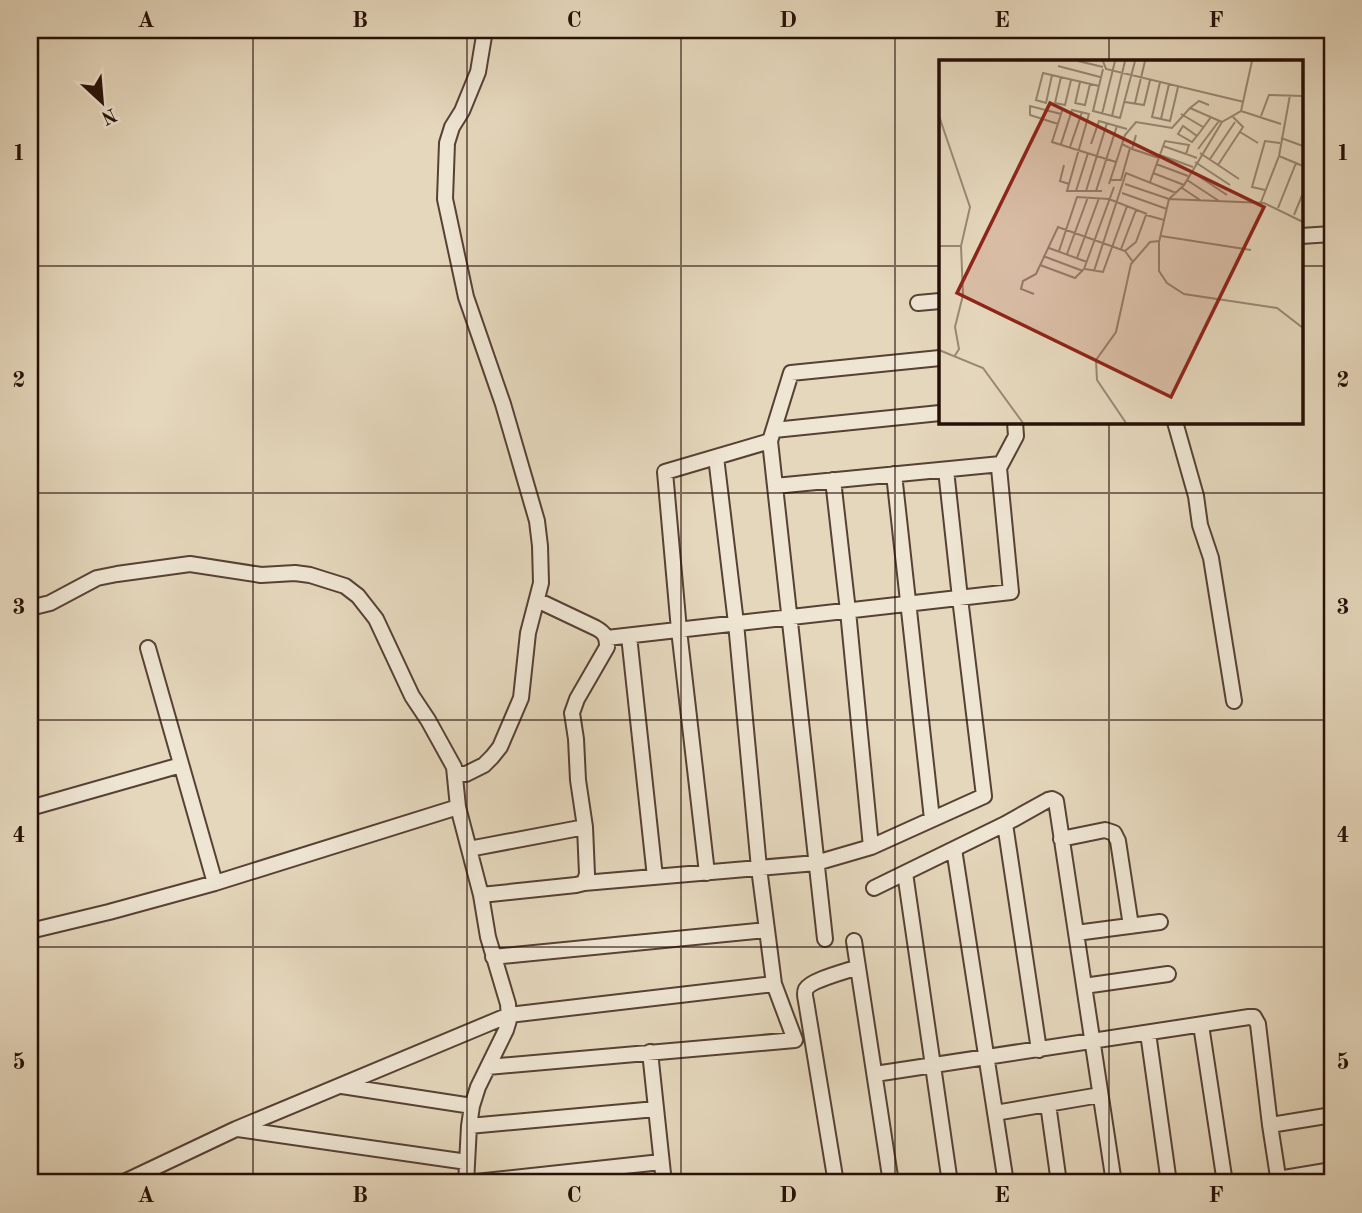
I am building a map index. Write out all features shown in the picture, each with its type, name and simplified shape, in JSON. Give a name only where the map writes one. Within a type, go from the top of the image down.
[{"type":"street","points":[[455,774],[466,774],[485,765],[500,747],[521,698],[528,633],[541,583],[537,521],[503,404],[466,297],[445,199],[447,143],[478,72],[485,30]]},
{"type":"street","points":[[1302,236],[1332,233]]},
{"type":"street","points":[[918,303],[939,301]]},
{"type":"street","points":[[825,939],[775,486],[772,436],[791,373],[939,358]]},
{"type":"street","points":[[707,873],[679,630],[665,471],[716,457],[772,436],[939,413]]},
{"type":"street","points":[[607,638],[1011,592],[999,468],[1016,436],[1015,424]]},
{"type":"street","points":[[1176,424],[1196,496],[1200,525],[1211,558],[1234,701]]},
{"type":"street","points":[[488,1067],[795,1040],[774,984],[759,868],[736,623],[716,457]]},
{"type":"street","points":[[775,486],[1001,464]]},
{"type":"street","points":[[481,895],[584,883],[816,863],[871,847],[984,796],[946,470]]},
{"type":"street","points":[[894,474],[932,820]]},
{"type":"street","points":[[833,480],[871,847]]},
{"type":"street","points":[[30,608],[50,603],[97,578],[190,565],[261,575],[310,575],[345,586],[358,596],[376,619],[412,696],[454,767],[458,807],[509,1015],[506,1030],[472,1106],[468,1126],[466,1183],[662,1162]]},
{"type":"street","points":[[537,600],[596,628],[607,638],[607,648],[572,713],[585,827],[587,874],[584,883]]},
{"type":"street","points":[[629,636],[654,877]]},
{"type":"street","points":[[148,648],[215,883]]},
{"type":"street","points":[[30,808],[181,765]]},
{"type":"street","points":[[874,888],[1048,800],[1055,800],[1058,804],[1061,839],[1114,1183]]},
{"type":"street","points":[[30,931],[215,883],[458,807]]},
{"type":"street","points":[[1005,824],[1039,1050]]},
{"type":"street","points":[[469,849],[585,827]]},
{"type":"street","points":[[1061,839],[1105,830],[1114,833],[1118,841],[1131,926]]},
{"type":"street","points":[[954,849],[1006,1183]]},
{"type":"street","points":[[905,873],[950,1183]]},
{"type":"street","points":[[1076,933],[1160,922]]},
{"type":"street","points":[[493,957],[767,930]]},
{"type":"street","points":[[854,941],[875,1074],[887,1182]]},
{"type":"street","points":[[836,1183],[805,995],[807,988],[818,982],[858,967]]},
{"type":"street","points":[[1084,986],[1168,974]]},
{"type":"street","points":[[122,1183],[236,1129],[509,1015],[774,984]]},
{"type":"street","points":[[875,1074],[1254,1017],[1279,1181],[1332,1171]]},
{"type":"street","points":[[1201,1026],[1225,1183]]},
{"type":"street","points":[[1148,1033],[1169,1183]]},
{"type":"street","points":[[650,1052],[664,1183]]},
{"type":"street","points":[[339,1086],[472,1106]]},
{"type":"street","points":[[995,1113],[1100,1095]]},
{"type":"street","points":[[1048,1104],[1059,1183]]},
{"type":"street","points":[[468,1126],[656,1110]]},
{"type":"street","points":[[1270,1125],[1332,1115]]},
{"type":"street","points":[[236,1129],[467,1162]]},
{"type":"street","points":[[816,1183],[825,1183]]}]
